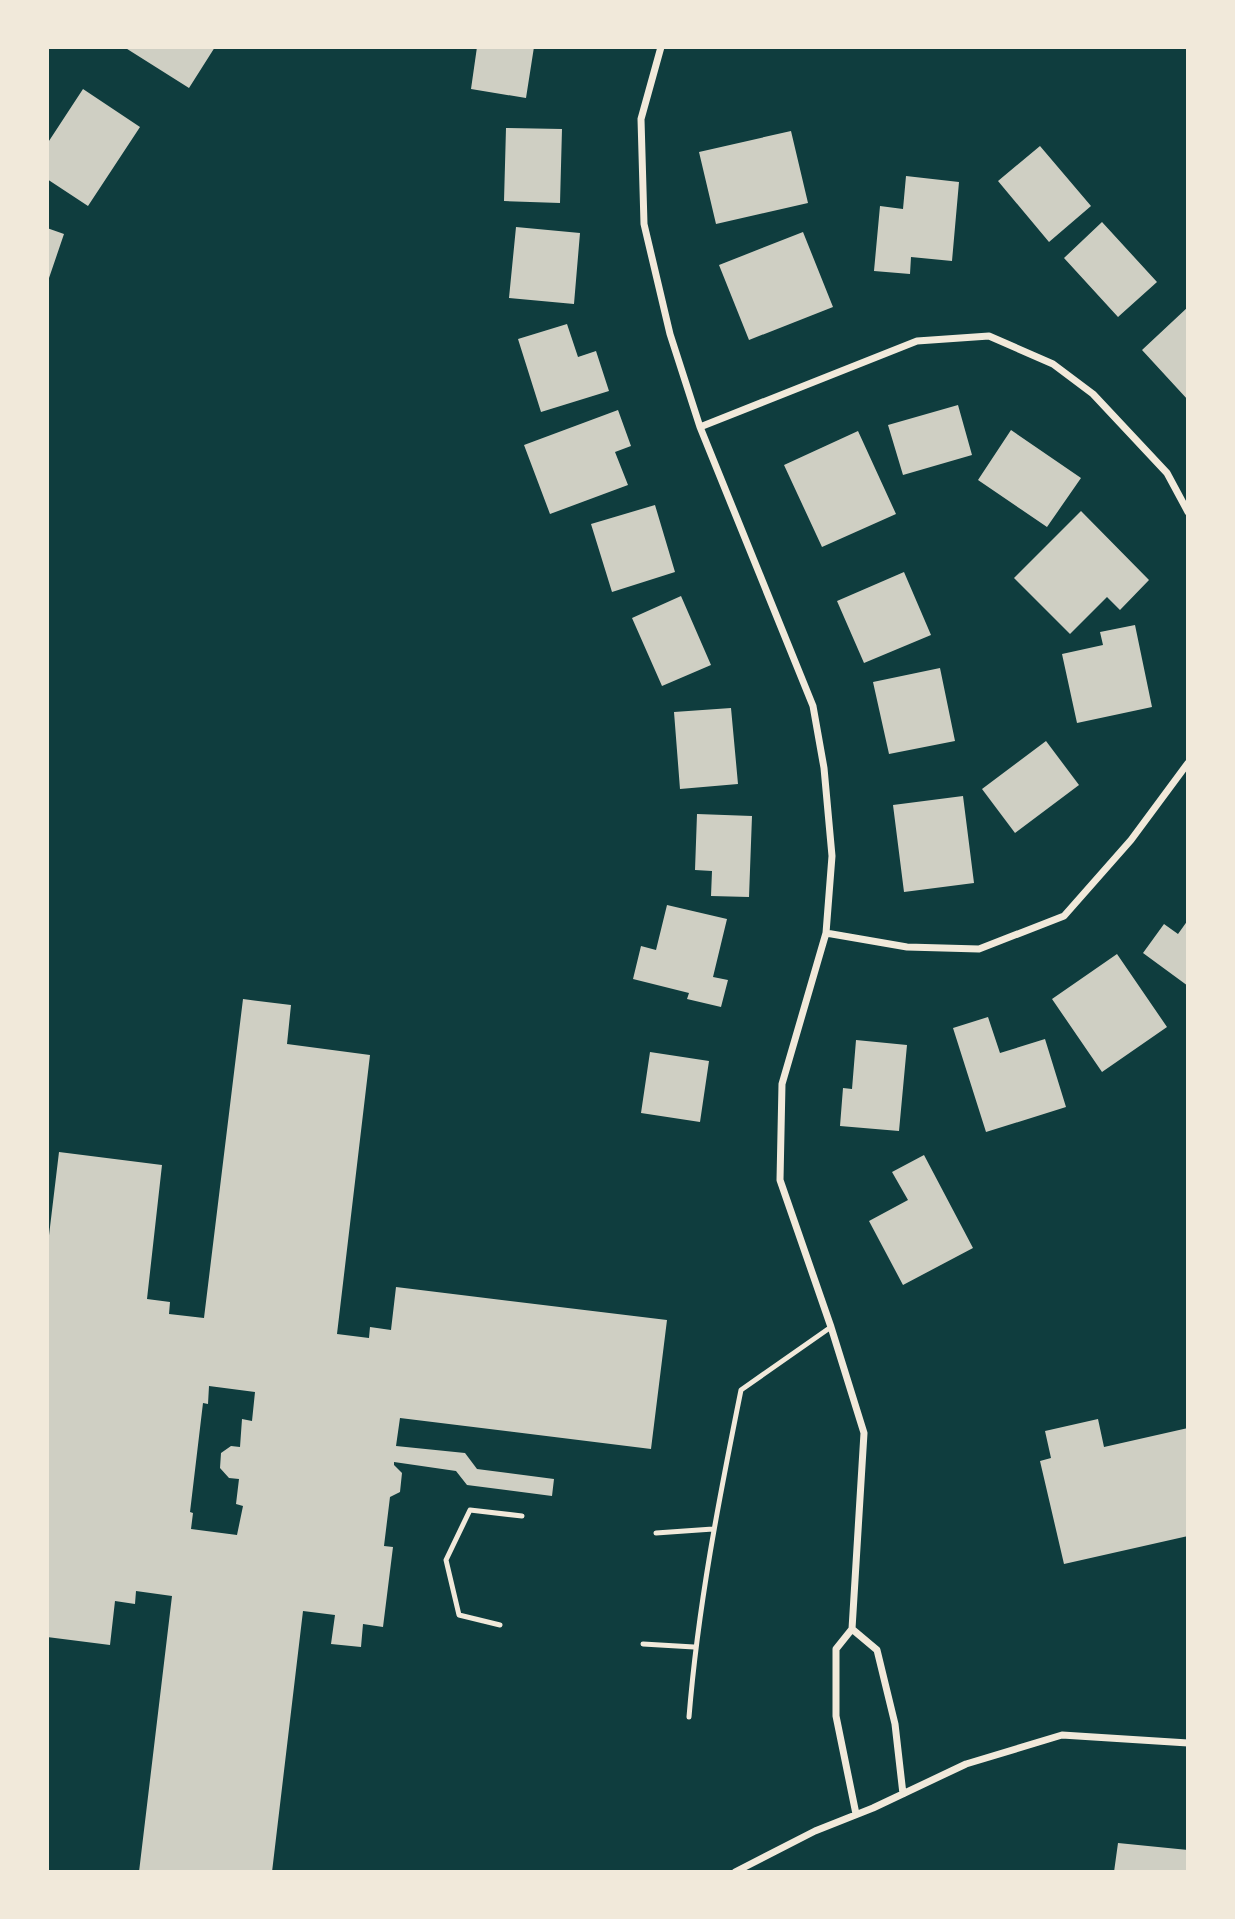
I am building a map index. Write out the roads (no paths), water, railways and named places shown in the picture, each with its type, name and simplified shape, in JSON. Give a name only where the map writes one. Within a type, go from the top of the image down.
[{"type":"street","points":[[661,47],[641,119],[644,224],[670,334],[700,427],[813,706],[824,768],[832,856],[827,933],[782,1084],[780,1180],[864,1433],[852,1629],[836,1649],[835,1716],[856,1814]]},
{"type":"street","points":[[700,427],[917,341],[989,336],[1054,364],[1093,394],[1167,473],[1188,512]]},
{"type":"street","points":[[827,933],[906,947],[979,949],[1064,916],[1130,840],[1188,763]]},
{"type":"street","points":[[852,1629],[877,1650],[895,1724],[903,1794]]},
{"type":"street","points":[[736,1872],[815,1831],[966,1764],[1062,1735],[1188,1743]]},
{"type":"lane","points":[[689,1717],[694,1647],[713,1529],[741,1390],[831,1327]]},
{"type":"lane","points":[[500,1625],[459,1615],[446,1560],[470,1510],[522,1516]]},
{"type":"lane","points":[[656,1533],[713,1529]]},
{"type":"lane","points":[[643,1644],[694,1647]]}]
